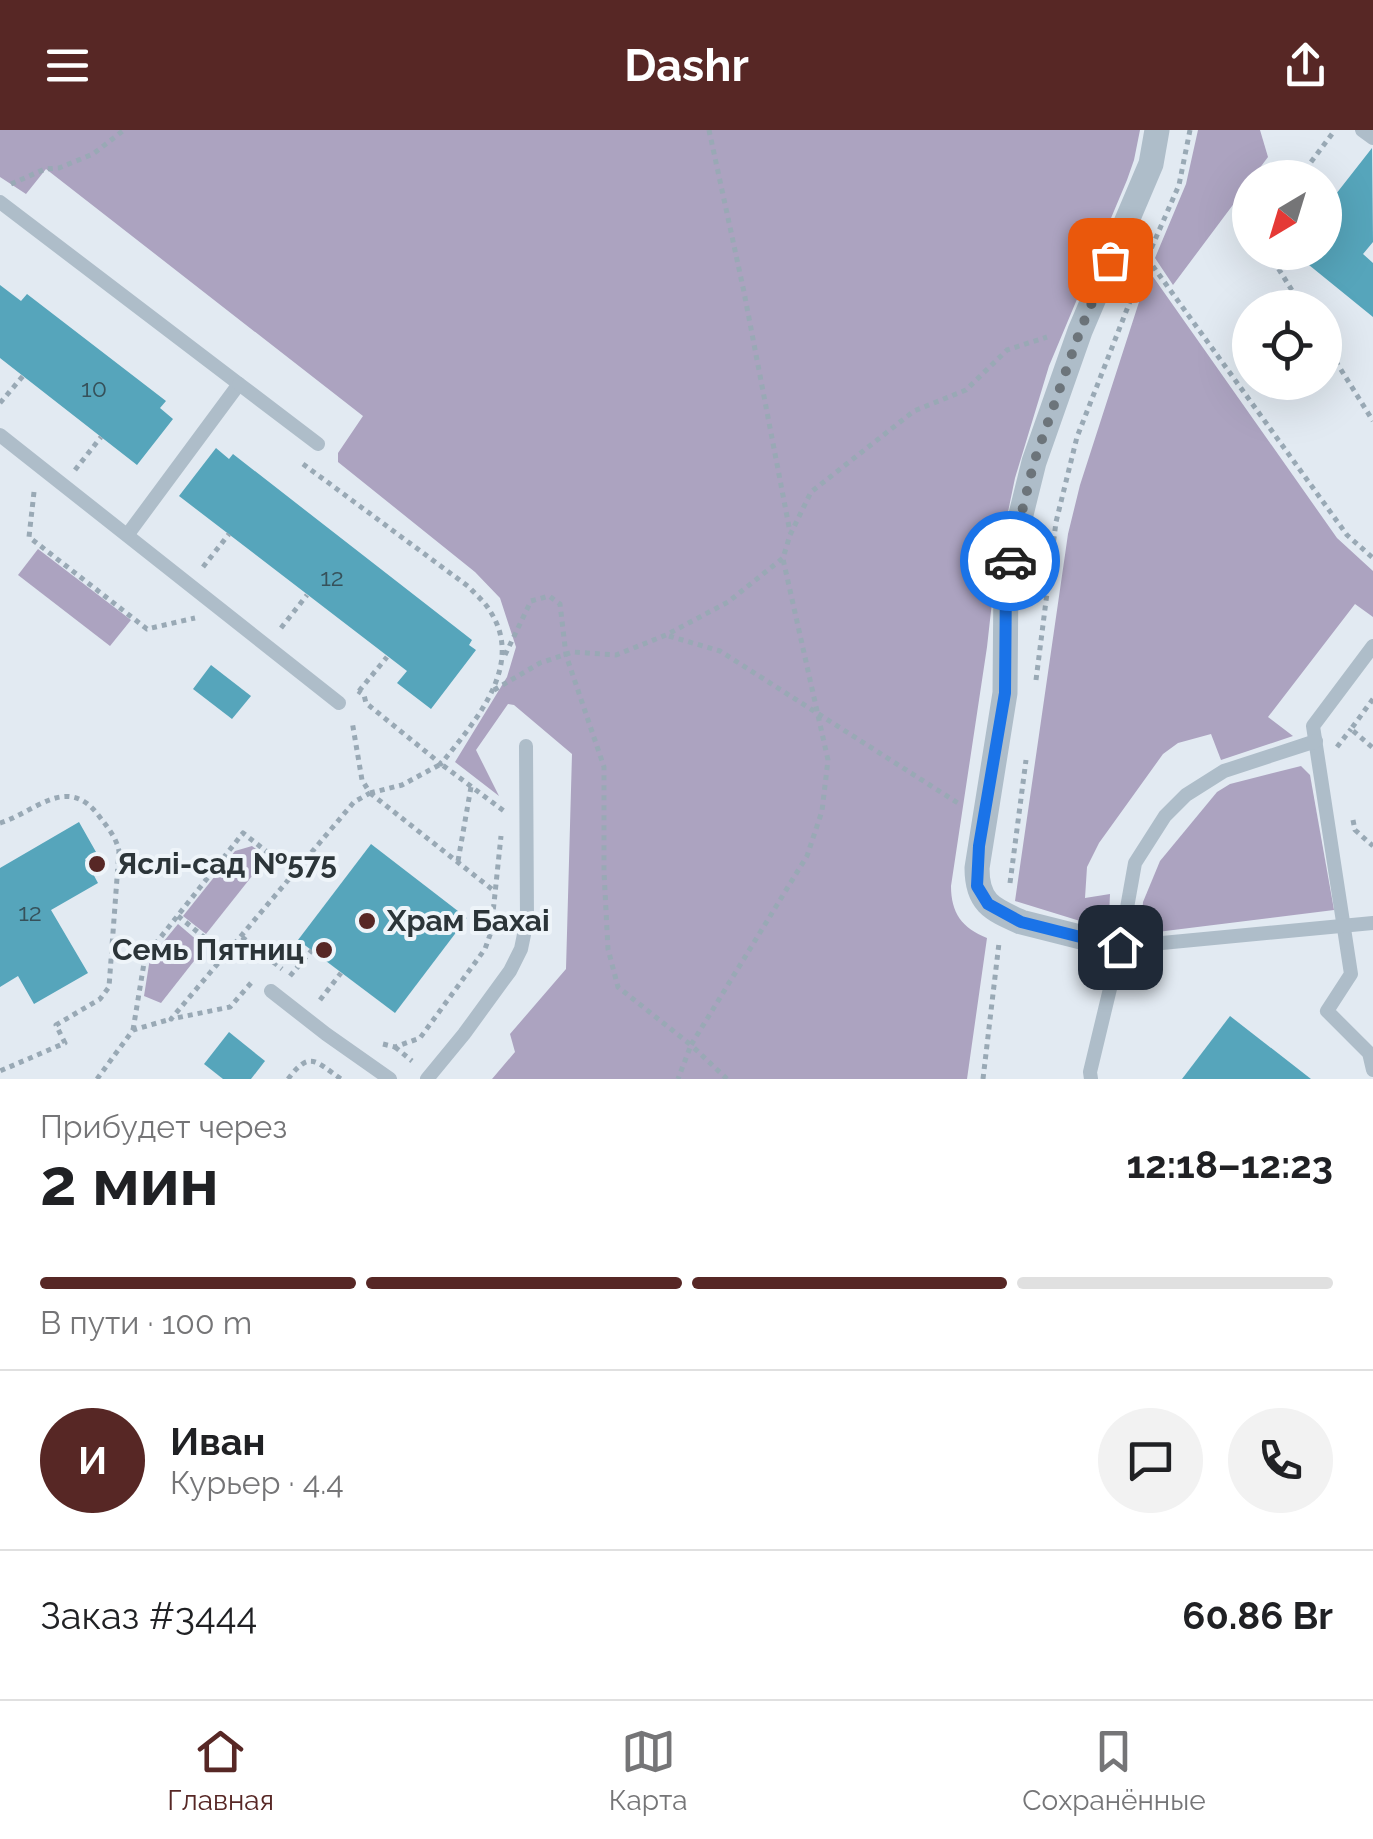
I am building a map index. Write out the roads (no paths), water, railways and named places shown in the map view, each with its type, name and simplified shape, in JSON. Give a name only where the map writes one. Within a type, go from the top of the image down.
[{"type":"street","points":[[1120,947],[1006,915],[988,904],[977,886],[976,868],[1005,693],[1006,575],[1034,462],[1080,331],[1151,164],[1158,130]]},
{"type":"lane","points":[[1362,130],[1373,138]]},
{"type":"lane","points":[[0,202],[318,444]]},
{"type":"lane","points":[[128,534],[239,384]]},
{"type":"lane","points":[[0,435],[340,703]]},
{"type":"lane","points":[[1373,646],[1313,726],[1352,974],[1327,1011],[1370,1053],[1373,1070]]},
{"type":"lane","points":[[1091,1079],[1135,864],[1165,816],[1186,795],[1224,771],[1316,740]]},
{"type":"lane","points":[[427,1079],[487,1003],[521,949],[528,920],[526,746]]},
{"type":"lane","points":[[1120,947],[1373,923]]},
{"type":"lane","points":[[271,991],[390,1079]]},
{"type":"place","name":"Яслі-сад №575","points":[[97,864]]},
{"type":"place","name":"Храм Бахаі","points":[[367,921]]},
{"type":"place","name":"Семь Пятниц","points":[[324,950]]}]
